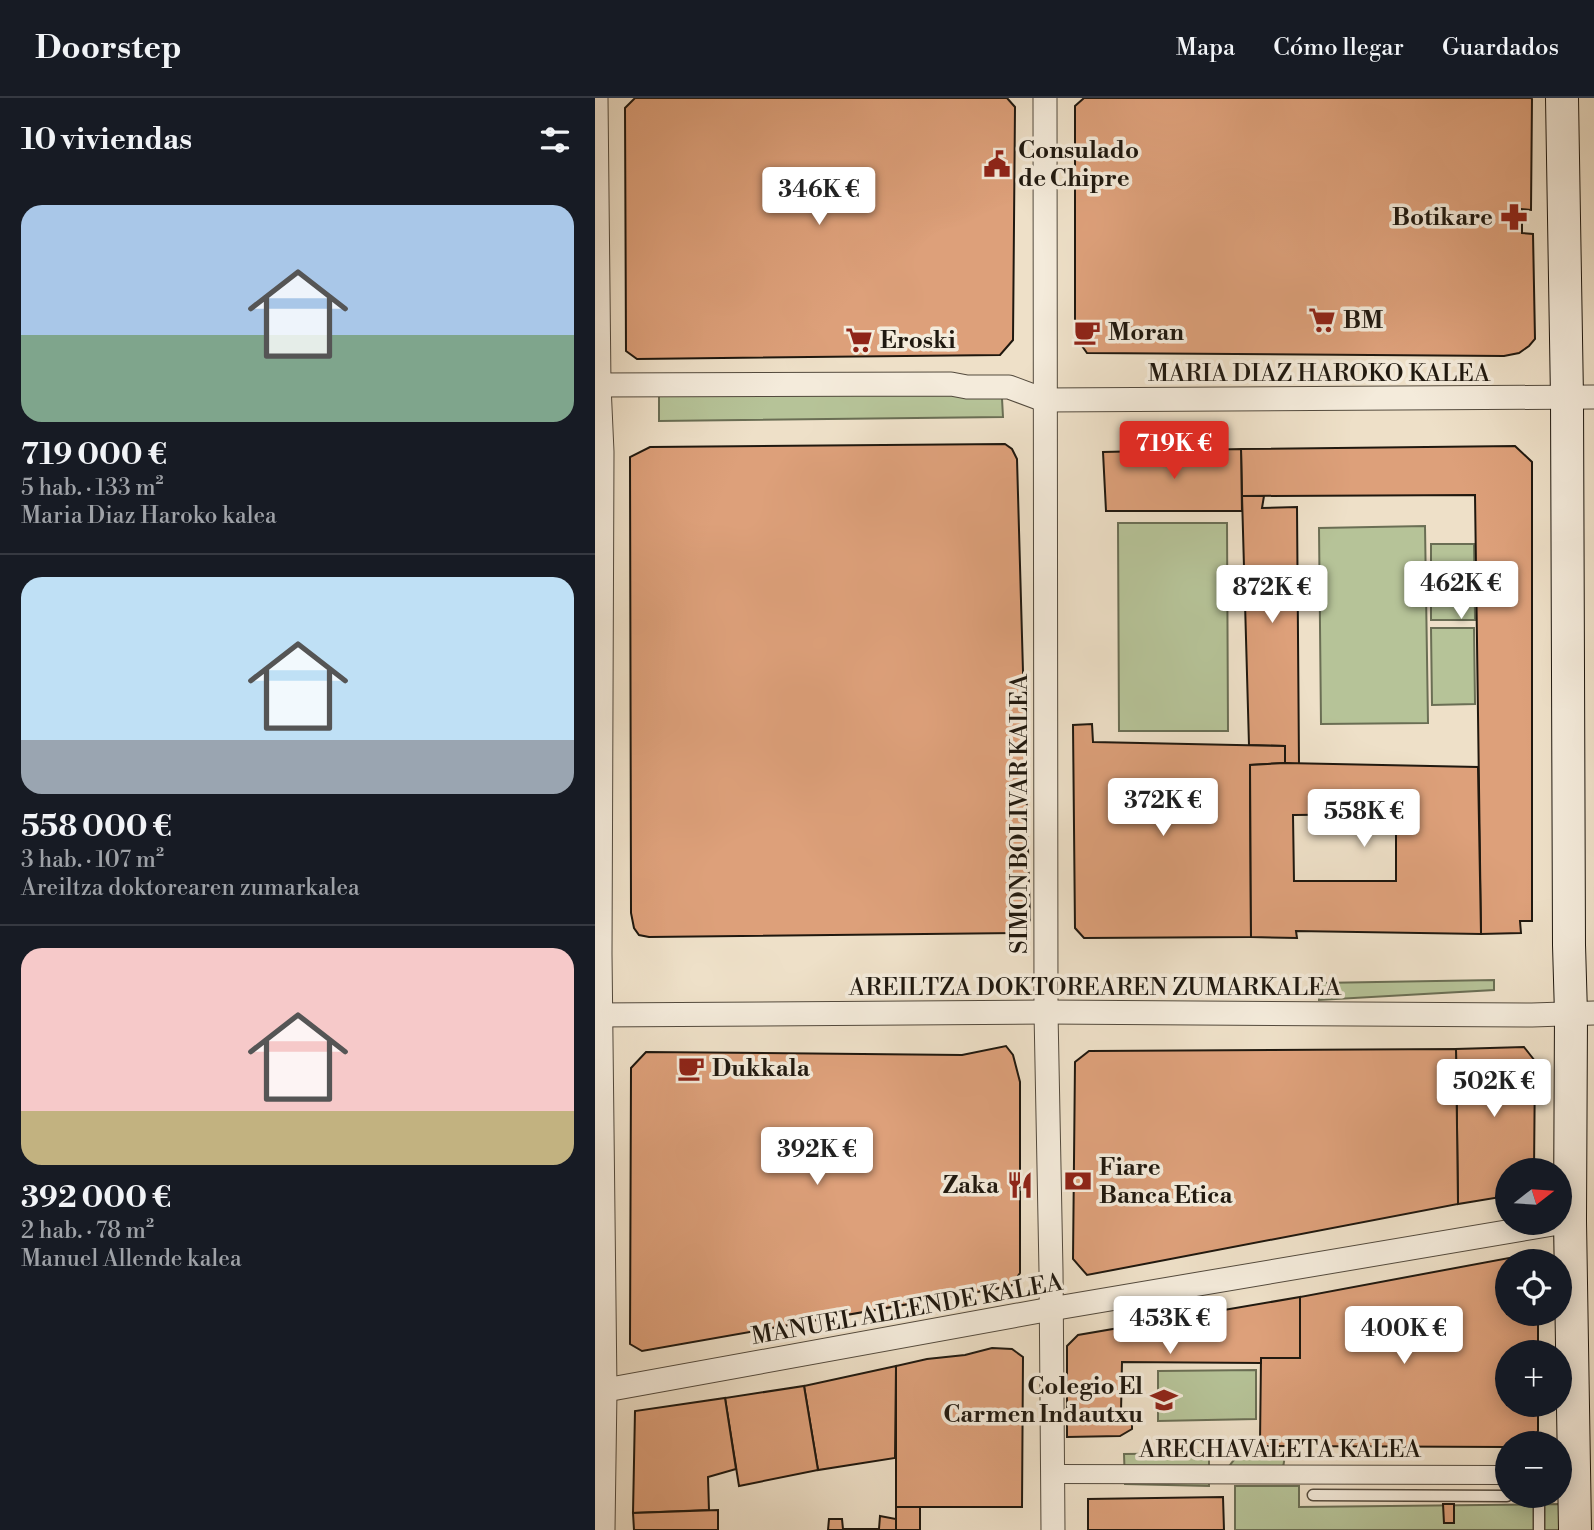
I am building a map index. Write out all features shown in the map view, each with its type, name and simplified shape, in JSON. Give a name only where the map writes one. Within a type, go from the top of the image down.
[{"type":"main road","points":[[1562,98],[1581,398],[1569,945],[1583,1013],[1569,1158]]},
{"type":"main road","points":[[1563,1236],[1566,1431]]},
{"type":"main road","points":[[1571,1508],[1575,1530]]},
{"type":"street","points":[[596,98],[597,385],[602,452],[598,1015],[603,1530]]},
{"type":"street","name":"SIMON BOLIVAR KALEA","points":[[1045,98],[1045,1012],[1053,1530]]},
{"type":"street","points":[[597,385],[951,384],[967,387],[1009,387],[1044,400]]},
{"type":"street","name":"MARIA DIAZ HAROKO KALEA","points":[[1044,400],[1581,398]]},
{"type":"street","name":"AREILTZA DOKTOREAREN ZUMARKALEA","points":[[598,1015],[1583,1013]]},
{"type":"street","name":"MANUEL ALLENDE KALEA","points":[[600,1391],[1051,1309],[1495,1234]]},
{"type":"street","name":"ARECHAVALETA KALEA","points":[[1054,1474],[1495,1475]]},
{"type":"lane","points":[[1313,1495],[1495,1496]]},
{"type":"lane","points":[[1539,1508],[1539,1530]]},
{"type":"green space","points":[[1001,380],[1003,417],[659,421],[659,386]]},
{"type":"green space","points":[[1118,523],[1227,523],[1228,731],[1119,731]]},
{"type":"green space","points":[[1425,526],[1428,723],[1321,724],[1319,528]]},
{"type":"green space","points":[[1431,544],[1474,544],[1475,620],[1431,620]]},
{"type":"green space","points":[[1431,628],[1474,628],[1475,704],[1432,705]]},
{"type":"green space","points":[[1494,980],[1494,990],[1319,1000],[1319,983]]},
{"type":"green space","points":[[1256,1370],[1256,1419],[1158,1421],[1158,1371]]},
{"type":"green space","points":[[1269,1450],[1281,1452],[1284,1461],[1282,1468],[1224,1474],[1241,1454],[1250,1451],[1255,1457],[1262,1456]]},
{"type":"green space","points":[[1209,1453],[1209,1486],[1125,1484],[1124,1454]]},
{"type":"green space","points":[[1235,1486],[1299,1486],[1299,1507],[1495,1505],[1495,1508],[1563,1508],[1563,1530],[1235,1530]]},
{"type":"building","points":[[635,98],[1007,98],[1015,107],[1013,340],[1000,355],[637,359],[626,351],[625,108]]},
{"type":"building","points":[[1084,98],[1531,98],[1531,210],[1522,209],[1522,233],[1533,234],[1535,339],[1519,353],[1504,356],[1087,353],[1075,336],[1075,106]]},
{"type":"building","points":[[1005,444],[1012,449],[1017,459],[1030,920],[1026,929],[1020,933],[639,935],[634,928],[631,913],[630,457],[650,447]]},
{"type":"building","points":[[1515,446],[1532,462],[1532,921],[1520,921],[1521,933],[1481,934],[1475,495],[1242,496],[1241,449]]},
{"type":"building","points":[[1241,449],[1242,511],[1106,511],[1103,452]]},
{"type":"building","points":[[1242,496],[1264,496],[1262,508],[1297,507],[1299,765],[1285,763],[1285,746],[1249,745]]},
{"type":"building","points":[[1092,724],[1093,742],[1285,746],[1285,763],[1250,765],[1251,937],[1084,938],[1075,928],[1073,725]]},
{"type":"building","points":[[1285,763],[1478,767],[1481,934],[1296,931],[1297,938],[1251,937],[1250,765]],"holes":[[[1396,814],[1396,881],[1294,881],[1293,815]]]},
{"type":"building","points":[[1006,1046],[1013,1055],[1020,1082],[1020,1273],[1011,1286],[642,1351],[630,1344],[631,1068],[646,1052],[962,1055]]},
{"type":"building","points":[[1524,1047],[1535,1061],[1534,1158],[1495,1158],[1495,1198],[1458,1204],[1456,1049]]},
{"type":"building","points":[[1456,1049],[1458,1204],[1087,1275],[1073,1259],[1075,1062],[1089,1051]]},
{"type":"building","points":[[1495,1261],[1495,1326],[1538,1326],[1538,1340],[1495,1340],[1495,1417],[1538,1417],[1538,1431],[1495,1431],[1495,1447],[1265,1446],[1260,1443],[1261,1358],[1300,1358],[1300,1297]]},
{"type":"building","points":[[1300,1297],[1300,1358],[1261,1358],[1261,1363],[1122,1362],[1121,1412],[1132,1420],[1132,1429],[1120,1436],[1067,1437],[1067,1346],[1078,1335]]},
{"type":"building","points":[[992,1348],[1012,1349],[1023,1357],[1022,1507],[896,1507],[896,1366]]},
{"type":"building","points":[[896,1366],[895,1458],[818,1470],[804,1386]]},
{"type":"building","points":[[804,1386],[818,1470],[739,1486],[725,1398]]},
{"type":"building","points":[[725,1398],[736,1469],[708,1477],[709,1510],[633,1513],[635,1411]]},
{"type":"building","points":[[1223,1497],[1224,1530],[1088,1530],[1088,1499]]},
{"type":"building","points":[[1443,1504],[1454,1504],[1454,1523],[1444,1523]]},
{"type":"building","points":[[896,1507],[920,1507],[920,1530],[896,1530]]},
{"type":"building","points":[[718,1510],[718,1530],[634,1530],[633,1513]]},
{"type":"building","points":[[880,1516],[896,1519],[896,1530],[828,1530],[829,1519],[842,1519],[843,1529],[879,1529]]},
{"type":"place","name":"Consulado de Chipre","points":[[997,164]]},
{"type":"place","name":"Botikare","points":[[1514,217]]},
{"type":"place","name":"BM","points":[[1322,320]]},
{"type":"place","name":"Moran","points":[[1087,332]]},
{"type":"place","name":"Eroski","points":[[859,340]]},
{"type":"place","name":"Dukkala","points":[[691,1068]]},
{"type":"place","name":"Fiare Banca Etica","points":[[1078,1181]]},
{"type":"place","name":"Zaka","points":[[1020,1185]]},
{"type":"place","name":"Colegio El Carmen Indautxu","points":[[1164,1400]]}]
